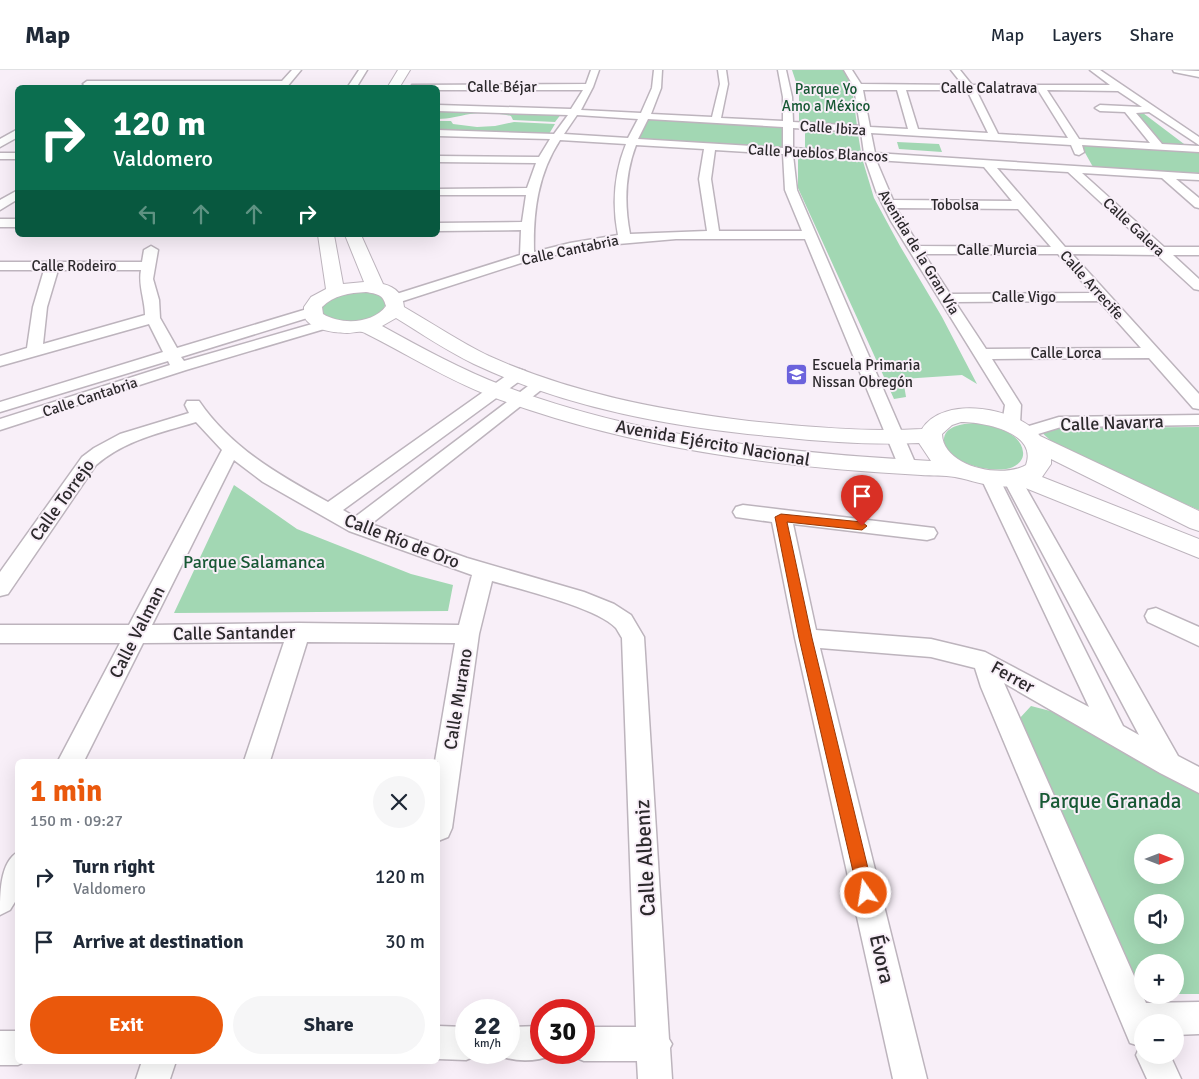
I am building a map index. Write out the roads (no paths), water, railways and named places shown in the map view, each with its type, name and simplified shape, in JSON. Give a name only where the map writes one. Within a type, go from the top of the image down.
[{"type":"street","points":[[283,85],[297,70]]},
{"type":"street","points":[[353,85],[363,70]]},
{"type":"street","points":[[395,85],[404,70]]},
{"type":"street","points":[[527,258],[527,226],[532,191],[544,160],[589,87],[594,70]]},
{"type":"street","points":[[625,238],[619,199],[622,176],[632,142],[656,86],[658,70]]},
{"type":"street","points":[[716,120],[724,84],[722,70]]},
{"type":"street","points":[[782,70],[788,86],[787,151],[788,176],[791,190],[908,468]]},
{"type":"street","name":"Avenida de la Gran Vía","points":[[848,70],[858,87],[870,155],[878,183],[888,204],[1013,405],[1024,433]]},
{"type":"street","points":[[955,70],[970,88],[995,138]]},
{"type":"street","points":[[1094,70],[1199,142]]},
{"type":"street","points":[[1176,70],[1199,74]]},
{"type":"street","points":[[85,85],[100,75]]},
{"type":"street","points":[[149,84],[160,75]]},
{"type":"street","name":"Calle Béjar","points":[[417,84],[589,87]]},
{"type":"street","points":[[116,85],[216,85]]},
{"type":"street","name":"Calle Calatrava","points":[[858,87],[1120,88]]},
{"type":"street","points":[[900,87],[914,133]]},
{"type":"street","points":[[1041,88],[1075,141],[1089,169]]},
{"type":"street","name":"Calle Ibiza","points":[[440,108],[504,108],[1199,149]]},
{"type":"street","points":[[1100,108],[1150,109]]},
{"type":"street","points":[[1132,110],[1158,146]]},
{"type":"street","name":"Calle Pueblos Blancos","points":[[440,132],[870,155],[1199,177]]},
{"type":"street","points":[[0,144],[15,134]]},
{"type":"street","points":[[710,146],[705,179],[714,236]]},
{"type":"street","points":[[0,156],[15,156]]},
{"type":"street","points":[[440,159],[544,160]]},
{"type":"street","name":"Calle Arrecife","points":[[987,162],[1021,205],[1151,353],[1199,404]]},
{"type":"street","name":"Calle Galera","points":[[1070,168],[1199,286]]},
{"type":"street","points":[[1165,175],[1199,204]]},
{"type":"street","points":[[440,192],[532,191]]},
{"type":"street","points":[[0,206],[15,194]]},
{"type":"street","name":"Tobolsa","points":[[888,204],[1021,205]]},
{"type":"street","points":[[0,223],[15,223]]},
{"type":"street","points":[[440,227],[527,226]]},
{"type":"street","name":"Calle Cantabria","points":[[394,304],[527,258],[587,244],[625,238],[810,235]]},
{"type":"street","points":[[326,237],[335,291]]},
{"type":"street","points":[[319,318],[316,303],[320,298],[335,291],[356,287],[376,288],[354,237]]},
{"type":"street","points":[[151,250],[146,279],[152,300],[153,318],[176,361],[319,318],[337,327],[365,325],[383,318],[394,304]]},
{"type":"street","name":"Calle Murcia","points":[[916,250],[1199,250]]},
{"type":"street","name":"Calle Rodeiro","points":[[0,266],[149,266]]},
{"type":"street","points":[[35,351],[36,323],[42,293],[52,266]]},
{"type":"street","name":"Avenida Ejército Nacional","points":[[376,288],[388,292],[394,304],[482,360],[542,383],[586,397],[700,421],[770,430],[894,438],[930,435]]},
{"type":"street","name":"Calle Vigo","points":[[945,298],[1103,297]]},
{"type":"street","points":[[0,361],[153,318]]},
{"type":"street","name":"Avenida Ejército Nacional","points":[[365,325],[496,390],[519,399],[627,430],[696,444],[817,461],[962,470]]},
{"type":"street","name":"Calle Lorca","points":[[981,354],[1151,353]]},
{"type":"street","name":"Calle Cantabria","points":[[0,407],[176,361]]},
{"type":"street","name":"Calle Cantabria","points":[[0,425],[176,361]]},
{"type":"street","points":[[328,511],[519,374]]},
{"type":"street","points":[[356,526],[542,383]]},
{"type":"street","name":"Calle Río de Oro","points":[[196,410],[231,450],[270,478],[356,526],[484,572],[576,598],[606,610],[623,621],[633,637]]},
{"type":"street","name":"Calle Torrejo","points":[[0,588],[88,461],[99,451],[196,410]]},
{"type":"street","points":[[1199,522],[993,418],[958,415],[944,419],[934,425],[930,435],[932,447],[944,460],[962,470],[1007,478],[1199,550]]},
{"type":"street","name":"Calle Navarra","points":[[1024,433],[1059,422],[1199,420]]},
{"type":"street","points":[[1007,478],[1032,472],[1039,463],[1040,453],[1024,433]]},
{"type":"street","name":"Calle Valman","points":[[72,759],[231,450]]},
{"type":"street","points":[[1007,478],[1114,735]]},
{"type":"street","points":[[1007,478],[1169,765]]},
{"type":"street","points":[[743,512],[927,533]]},
{"type":"street","name":"Évora","points":[[781,517],[806,638],[910,1079]]},
{"type":"street","name":"Calle Murano","points":[[440,815],[468,634],[484,572]]},
{"type":"street","points":[[1156,616],[1199,637]]},
{"type":"street","points":[[258,759],[299,632]]},
{"type":"street","name":"Calle Santander","points":[[0,634],[136,635],[299,632],[468,634]]},
{"type":"street","name":"Calle Albeniz","points":[[633,637],[655,1044],[655,1079]]},
{"type":"street","name":"Ferrer","points":[[806,638],[932,648],[985,662],[1199,781]]},
{"type":"street","points":[[985,662],[1135,1014]]},
{"type":"street","points":[[0,900],[15,872]]},
{"type":"street","points":[[1184,1020],[1199,1018]]},
{"type":"street","points":[[440,1043],[455,1043]]},
{"type":"street","points":[[595,1044],[655,1044]]},
{"type":"street","points":[[0,1048],[15,1048]]},
{"type":"street","points":[[153,1079],[158,1064]]},
{"type":"street","points":[[1157,1064],[1164,1079]]},
{"type":"place","name":"Escuela Primaria Nissan Obregón","points":[[796,374]]},
{"type":"park label","name":"Parque Yo Amo a México","points":[[826,98]]},
{"type":"park label","name":"Parque Salamanca","points":[[254,562]]},
{"type":"park label","name":"Parque Granada","points":[[1110,801]]}]
